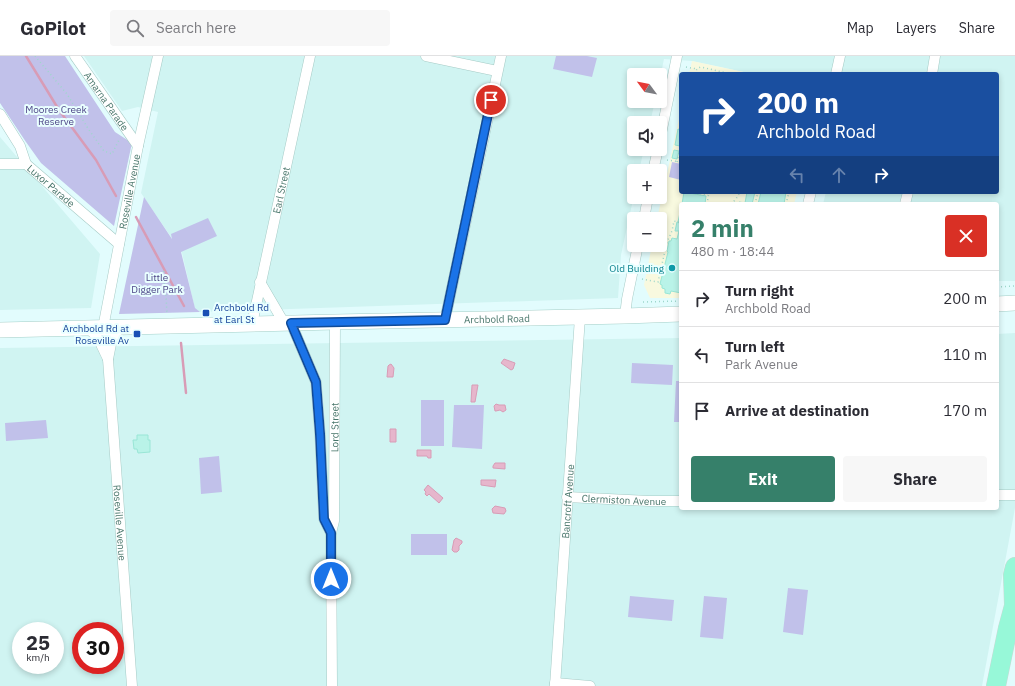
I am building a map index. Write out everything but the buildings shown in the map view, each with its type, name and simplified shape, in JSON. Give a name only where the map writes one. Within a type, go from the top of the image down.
[{"type":"highway","points":[[996,686],[1012,628],[1015,567]]},
{"type":"main road","points":[[999,304],[1015,304]]},
{"type":"main road","name":"Archbold Road","points":[[0,330],[679,314]]},
{"type":"street","name":"Amarna Parade","points":[[75,56],[138,146]]},
{"type":"street","name":"Roseville Avenue","points":[[108,358],[99,340],[96,328],[119,244],[138,146],[158,56]]},
{"type":"street","name":"Earl Street","points":[[252,324],[310,56]]},
{"type":"street","points":[[426,56],[498,71]]},
{"type":"street","points":[[445,320],[501,56]]},
{"type":"street","points":[[665,116],[677,56]]},
{"type":"street","points":[[836,72],[840,56]]},
{"type":"street","points":[[932,72],[935,56]]},
{"type":"street","name":"Luxor Parade","points":[[0,114],[20,146],[26,164],[119,244]]},
{"type":"street","points":[[0,164],[26,164]]},
{"type":"street","points":[[625,316],[637,252]]},
{"type":"street","name":"Lord Street","points":[[260,282],[287,323],[316,382],[324,519],[331,533]]},
{"type":"street","name":"Bancroft Avenue","points":[[555,684],[580,317]]},
{"type":"street","name":"Lord Street","points":[[332,686],[331,533],[334,521],[335,322]]},
{"type":"street","name":"Roseville Avenue","points":[[120,327],[112,339],[108,358],[132,686]]},
{"type":"street","points":[[999,495],[1015,495]]},
{"type":"street","name":"Clermiston Avenue","points":[[567,497],[679,501]]},
{"type":"street","points":[[555,684],[590,686]]},
{"type":"path","points":[[35,56],[67,94],[104,151],[112,154],[125,128]]},
{"type":"path","points":[[686,67],[697,69],[701,67],[722,72]]},
{"type":"path","points":[[667,160],[678,162],[679,156]]},
{"type":"path","points":[[703,194],[708,195],[707,202]]},
{"type":"path","points":[[733,202],[739,194]]},
{"type":"path","points":[[667,242],[672,231],[674,221],[679,222]]},
{"type":"path","points":[[642,279],[658,282],[665,252]]},
{"type":"path","points":[[164,271],[163,274],[167,307],[166,326]]},
{"type":"path","points":[[999,287],[1015,286]]},
{"type":"path","points":[[643,302],[679,301]]},
{"type":"shaded area","points":[[84,56],[1015,56],[1015,281],[999,281],[999,202],[824,202],[826,194],[999,194],[999,72],[744,72],[692,61],[664,59],[662,68],[627,68],[627,108],[653,108],[652,116],[627,116],[627,156],[642,156],[641,164],[627,164],[627,204],[632,204],[630,212],[627,212],[627,227],[621,255],[618,298],[200,312],[195,309],[182,253],[141,193],[158,112],[138,107],[122,111]]},
{"type":"shaded area","points":[[692,61],[744,72],[689,72]]},
{"type":"shaded area","points":[[679,119],[679,194],[796,194],[794,202],[679,202],[679,298],[650,298],[644,285],[651,252],[667,252],[667,212],[659,212],[660,204],[667,204],[667,174]]},
{"type":"shaded area","points":[[0,137],[100,254],[91,308],[0,310]]},
{"type":"shaded area","points":[[1015,333],[1015,508],[982,686],[0,686],[0,348],[679,338],[679,510],[999,510],[999,334]]},
{"type":"shaded area","points":[[504,359],[515,363],[513,369],[511,370],[501,363]]},
{"type":"shaded area","points":[[391,364],[394,368],[393,377],[387,377],[388,366]]},
{"type":"shaded area","points":[[472,385],[478,385],[475,402],[471,402]]},
{"type":"shaded area","points":[[496,404],[505,405],[506,410],[503,412],[500,410],[495,411],[494,406]]},
{"type":"shaded area","points":[[390,429],[396,429],[396,442],[390,442]]},
{"type":"shaded area","points":[[417,450],[431,450],[431,458],[428,458],[427,456],[417,456]]},
{"type":"shaded area","points":[[495,463],[505,463],[505,469],[493,468]]},
{"type":"shaded area","points":[[481,480],[496,480],[495,487],[481,485]]},
{"type":"shaded area","points":[[428,485],[443,498],[439,503],[429,494],[427,496],[425,494],[426,492],[424,490]]},
{"type":"shaded area","points":[[495,506],[505,508],[506,511],[504,514],[493,513],[492,509]]},
{"type":"shaded area","points":[[456,538],[462,541],[462,543],[459,546],[459,550],[454,552],[452,550],[454,540]]},
{"type":"green space","name":"Moores Creek Reserve","points":[[0,56],[65,56],[115,132],[132,143],[114,226],[41,163],[26,142],[0,103]]},
{"type":"green space","points":[[556,56],[587,56],[597,58],[592,77],[553,69]]},
{"type":"green space","points":[[672,162],[679,164],[679,180],[669,177]]},
{"type":"green space","name":"Little Digger Park","points":[[144,197],[172,239],[171,234],[208,218],[217,236],[181,252],[195,308],[200,312],[119,314]]},
{"type":"green space","points":[[632,363],[673,365],[672,385],[631,383]]},
{"type":"green space","points":[[676,381],[679,381],[679,422],[674,422]]},
{"type":"green space","points":[[421,400],[444,400],[444,446],[421,446]]},
{"type":"green space","points":[[454,405],[484,405],[482,449],[452,447]]},
{"type":"green space","points":[[46,420],[48,438],[6,441],[5,423]]},
{"type":"green space","points":[[219,456],[222,492],[201,494],[199,458]]},
{"type":"green space","points":[[411,534],[447,534],[447,555],[411,555]]},
{"type":"green space","points":[[788,588],[808,590],[803,635],[783,632]]},
{"type":"green space","points":[[630,596],[674,600],[672,621],[628,617]]},
{"type":"green space","points":[[704,596],[727,598],[723,639],[700,637]]},
{"type":"waterway","points":[[26,56],[59,110],[96,160],[116,196]]},
{"type":"waterway","points":[[136,217],[184,306]]},
{"type":"waterway","points":[[181,343],[186,393]]},
{"type":"place","name":"Old Building","points":[[672,268]]},
{"type":"place","name":"Archbold Rd at Earl St","points":[[206,313]]},
{"type":"place","name":"Archbold Rd at Roseville Av","points":[[137,334]]},
{"type":"route","points":[[331,579],[331,533],[324,519],[316,382],[291,323],[445,320],[491,100]]}]
